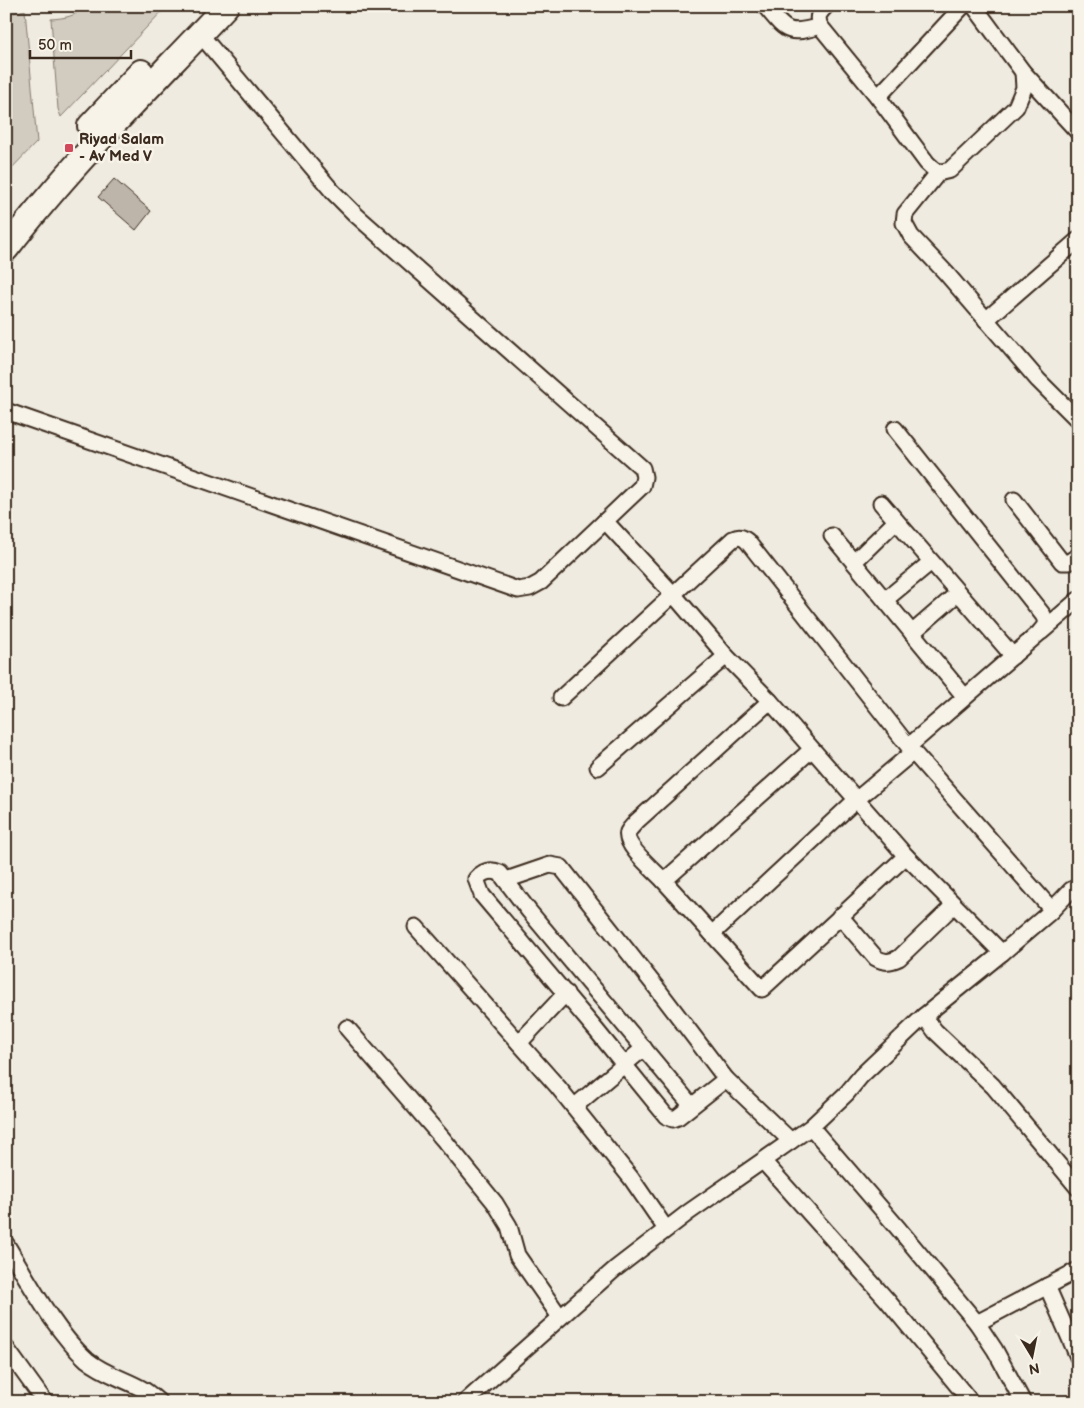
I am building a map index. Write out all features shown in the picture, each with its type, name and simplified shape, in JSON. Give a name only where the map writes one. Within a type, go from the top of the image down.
[{"type":"main road","points":[[6,224],[69,148],[203,6]]},
{"type":"main road","points":[[6,249],[37,209],[87,152],[226,6]]},
{"type":"street","points":[[765,6],[785,29],[798,32],[820,26]]},
{"type":"street","points":[[826,6],[818,15],[820,26],[878,97],[927,163],[938,173]]},
{"type":"street","points":[[878,97],[963,6]]},
{"type":"street","points":[[974,6],[1023,72],[1078,132]]},
{"type":"street","points":[[6,411],[518,590],[530,588],[542,582],[642,486],[644,476],[642,468],[356,215],[333,192],[200,34]]},
{"type":"street","points":[[1023,72],[1024,88],[1016,107],[950,170],[938,173],[905,214],[904,220],[911,236],[1038,380],[1078,420]]},
{"type":"street","points":[[986,320],[1078,240]]},
{"type":"street","points":[[895,429],[1043,615],[1045,624],[1038,634]]},
{"type":"street","points":[[1014,500],[1062,562],[1069,562],[1078,556]]},
{"type":"street","points":[[881,503],[1013,656]]},
{"type":"street","points":[[605,521],[673,594],[726,656],[770,701],[906,856],[1002,953]]},
{"type":"street","points":[[854,562],[896,521]]},
{"type":"street","points":[[832,536],[965,697]]},
{"type":"street","points":[[561,698],[733,539],[737,537],[743,538],[911,749],[1052,910]]},
{"type":"street","points":[[885,600],[931,562]]},
{"type":"street","points":[[912,633],[958,593]]},
{"type":"street","points":[[712,934],[965,697],[1078,600]]},
{"type":"street","points":[[598,767],[726,656]]},
{"type":"street","points":[[770,701],[636,822],[628,832],[628,840],[636,851],[762,989],[906,856]]},
{"type":"street","points":[[664,881],[811,750]]},
{"type":"street","points":[[506,880],[550,865],[561,867],[659,990],[726,1079],[790,1141]]},
{"type":"street","points":[[691,1105],[529,911],[500,873],[494,870],[483,872],[476,879],[482,895],[670,1118],[678,1117],[726,1079]]},
{"type":"street","points":[[465,1402],[615,1269],[666,1229],[811,1127],[924,1016],[1002,953],[1077,886]]},
{"type":"street","points":[[840,916],[876,958],[884,962],[891,962],[899,958],[954,905]]},
{"type":"street","points":[[416,927],[574,1107],[631,1178],[666,1229]]},
{"type":"street","points":[[519,1043],[566,993]]},
{"type":"street","points":[[924,1016],[934,1031],[993,1086],[1078,1188]]},
{"type":"street","points":[[346,1028],[433,1127],[495,1203],[509,1226],[517,1255],[560,1317]]},
{"type":"street","points":[[574,1107],[644,1048]]},
{"type":"street","points":[[811,1127],[898,1226],[977,1323],[1023,1402]]},
{"type":"street","points":[[763,1161],[887,1300],[971,1402]]},
{"type":"street","points":[[6,1244],[43,1304],[66,1336],[87,1360],[109,1374],[145,1390],[159,1402]]},
{"type":"street","points":[[977,1323],[1078,1270]]},
{"type":"street","points":[[1047,1286],[1078,1357]]},
{"type":"street","points":[[6,1348],[45,1402]]},
{"type":"shaded area","points":[[84,6],[167,6],[61,117],[58,109],[51,19],[73,15]]},
{"type":"shaded area","points":[[25,10],[37,142],[6,174],[6,15]]},
{"type":"building","points":[[114,179],[151,211],[136,230],[98,197]]},
{"type":"place","name":"Riyad Salam - Av Med V","points":[[69,148]]}]
